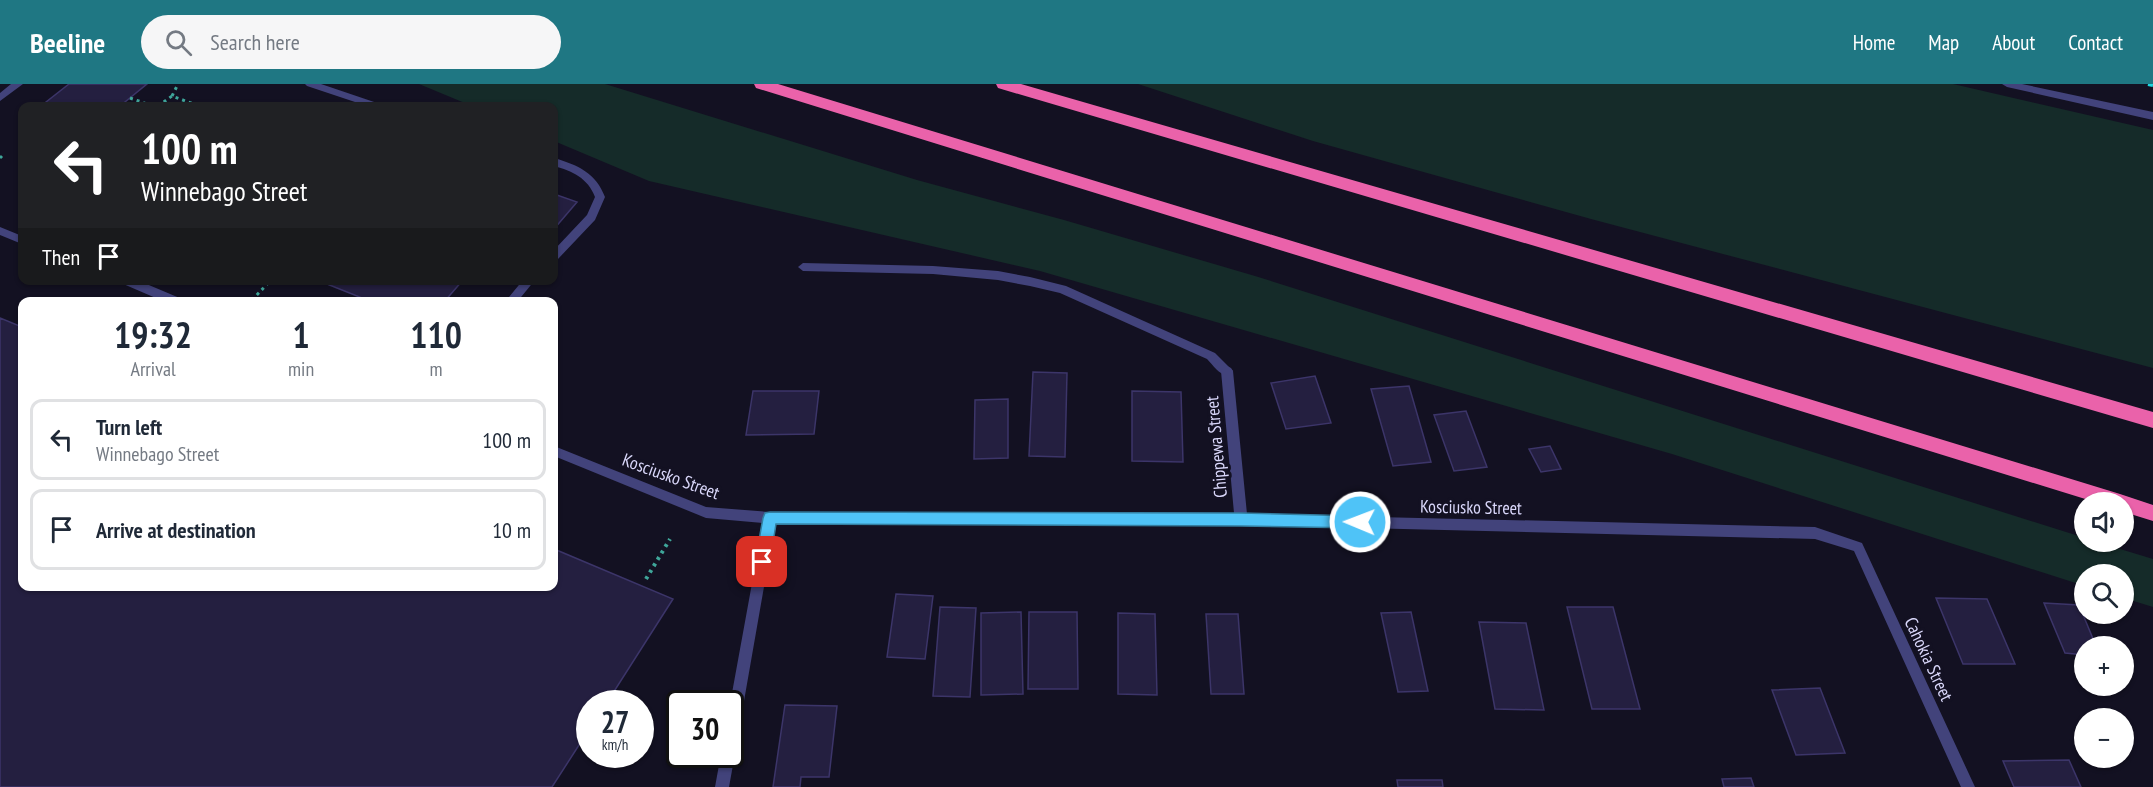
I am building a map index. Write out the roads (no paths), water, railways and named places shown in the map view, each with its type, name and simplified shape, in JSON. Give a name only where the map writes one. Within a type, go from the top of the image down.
[{"type":"highway","points":[[761,84],[2087,492]]},
{"type":"highway","points":[[1003,84],[2153,420]]},
{"type":"highway","points":[[2134,507],[2153,513]]},
{"type":"street","points":[[0,98],[18,84]]},
{"type":"street","points":[[310,84],[364,102]]},
{"type":"street","points":[[2007,84],[2153,116]]},
{"type":"street","points":[[558,164],[587,175],[593,181],[600,197],[591,217],[558,252]]},
{"type":"street","points":[[0,231],[18,238]]},
{"type":"street","name":"Chippewa Street","points":[[803,267],[967,272],[1043,284],[1062,289],[1211,356],[1227,371],[1241,519]]},
{"type":"street","points":[[137,285],[166,297]]},
{"type":"street","points":[[515,297],[525,285]]},
{"type":"street","name":"Kosciusko Street","points":[[558,453],[706,512],[770,518],[1241,519],[1815,533],[1858,547]]},
{"type":"street","points":[[739,690],[770,518]]},
{"type":"street","name":"Cahokia Street","points":[[1858,547],[1968,787]]},
{"type":"street","points":[[722,787],[725,768]]},
{"type":"railway","points":[[2148,84],[2153,85]]}]
